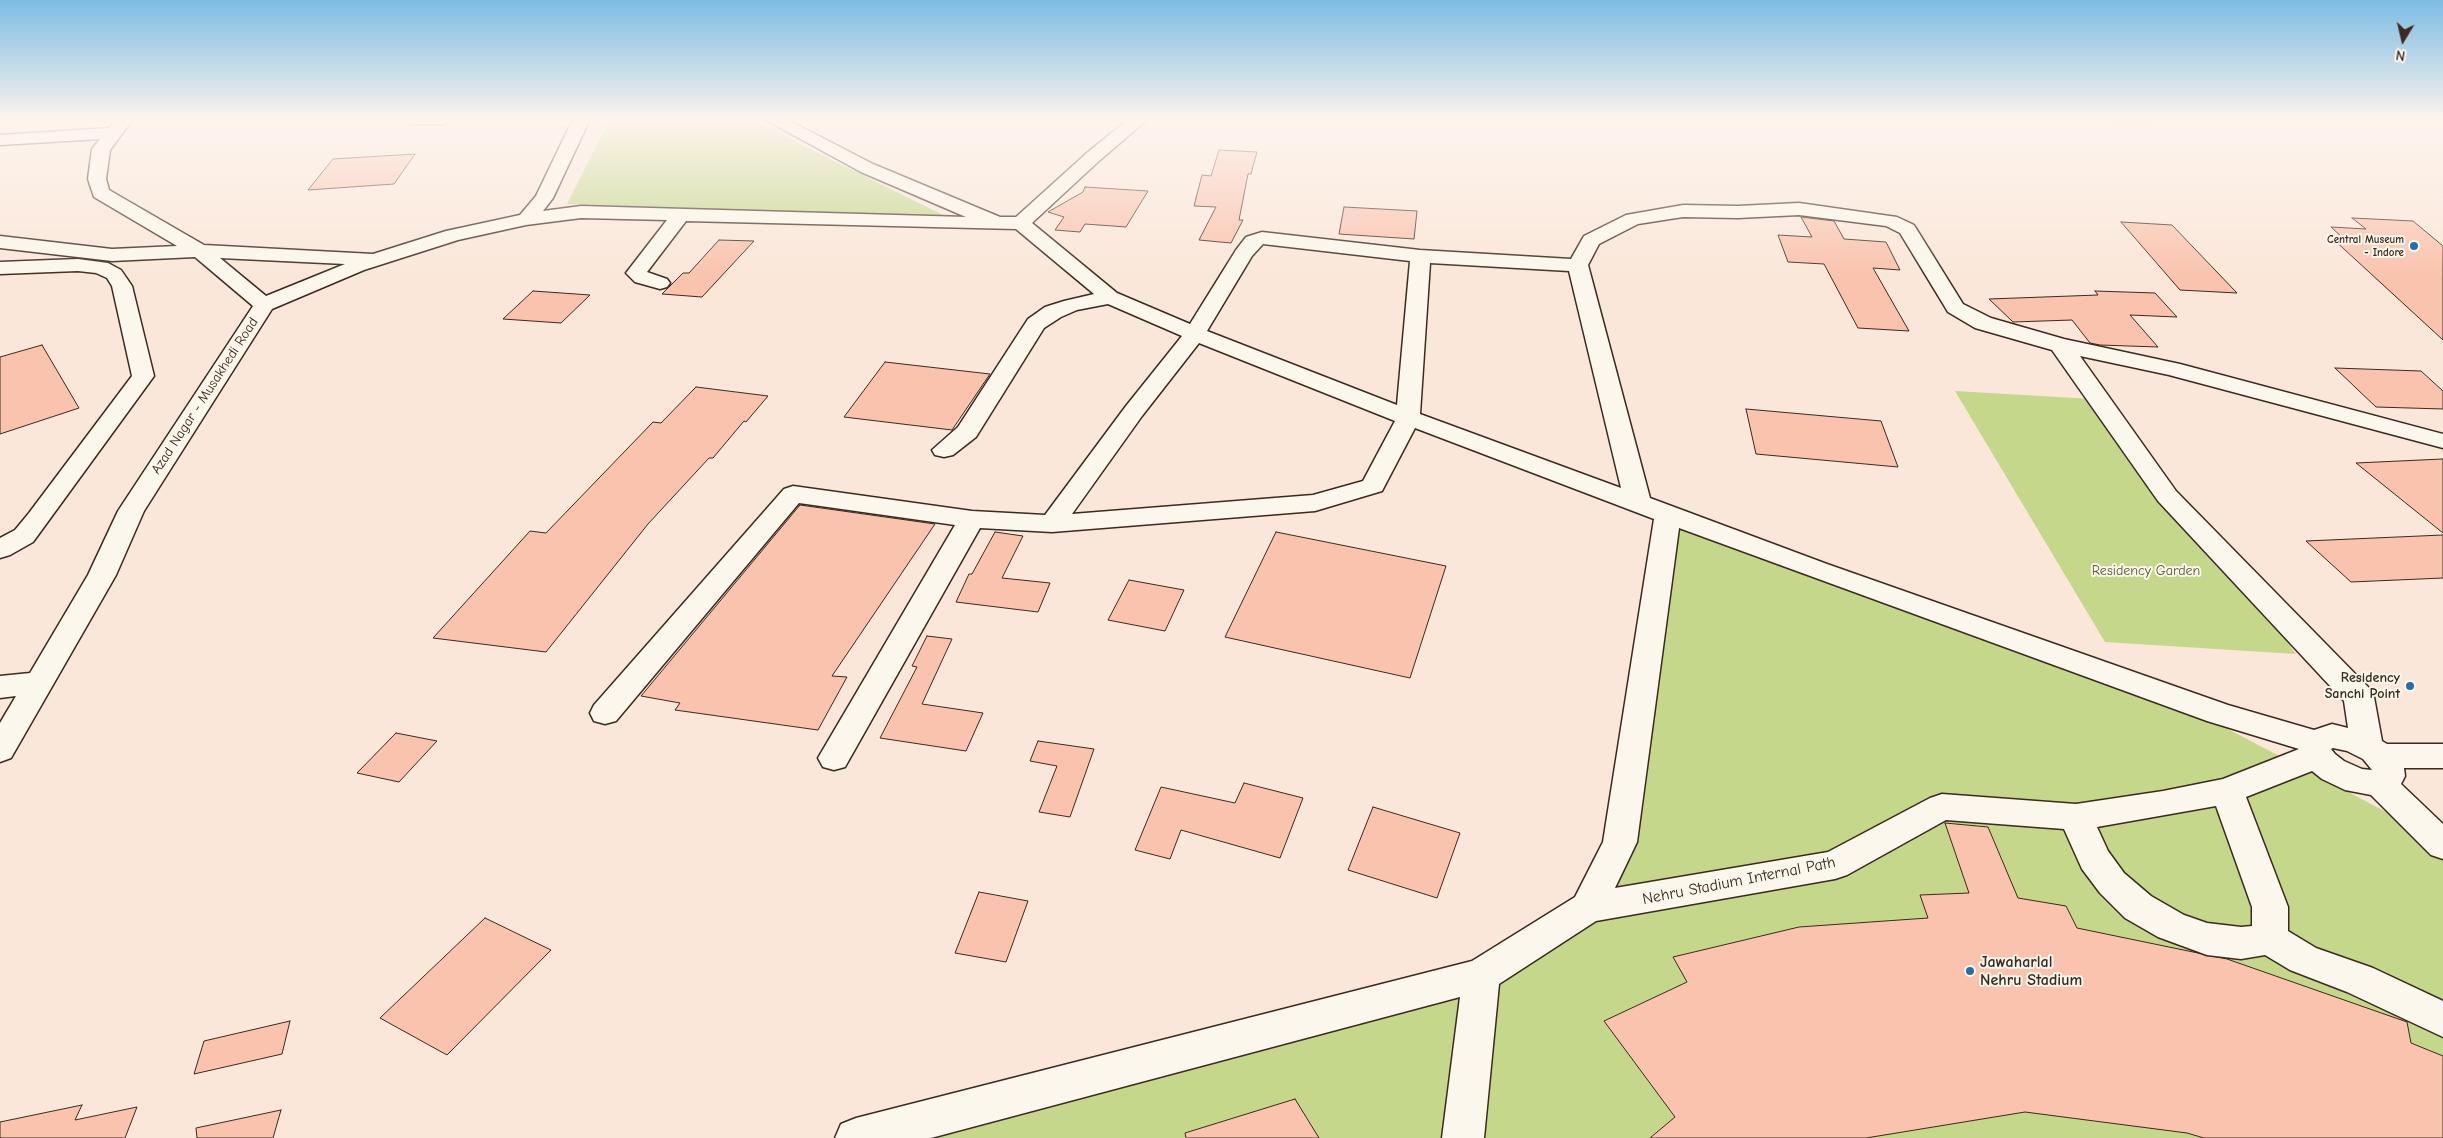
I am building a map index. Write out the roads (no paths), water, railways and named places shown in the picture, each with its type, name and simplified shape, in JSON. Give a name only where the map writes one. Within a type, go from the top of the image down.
[{"type":"street","points":[[98,172],[97,179],[100,193],[200,250],[264,305]]},
{"type":"street","points":[[526,219],[544,198],[557,172]]},
{"type":"street","points":[[877,172],[1009,223],[1110,297],[1195,334],[1321,385],[1826,574],[2318,749],[2324,763],[2344,776],[2357,781],[2375,762],[2443,755]]},
{"type":"street","points":[[1009,223],[1074,172]]},
{"type":"street","points":[[856,1138],[1481,975],[1588,908],[1620,842],[1653,508],[1578,265],[1591,240],[1633,219],[1683,211],[1738,212],[1799,209],[1890,221],[1907,229],[1955,308],[1983,323],[2060,345],[2172,369],[2443,441]]},
{"type":"street","name":"Azad Nagar - Musakhedi Road","points":[[0,750],[102,575],[131,511],[264,305],[378,259],[453,235],[526,219],[581,212],[1009,223]]},
{"type":"street","points":[[660,283],[642,278],[636,273],[681,215]]},
{"type":"street","points":[[1052,524],[1134,410],[1195,334],[1243,254],[1253,241],[1262,238],[1420,256],[1578,265]]},
{"type":"street","points":[[0,549],[24,536],[143,376],[122,286],[104,261],[3,245]]},
{"type":"street","points":[[0,268],[78,265],[200,250],[378,259]]},
{"type":"street","points":[[605,713],[793,494],[972,520],[1052,524],[1316,503],[1373,486],[1408,418],[1420,256]]},
{"type":"street","points":[[944,450],[967,432],[1036,324],[1053,312],[1071,305],[1110,297]]},
{"type":"street","points":[[2060,345],[2166,496],[2359,698],[2375,762],[2443,845]]},
{"type":"street","points":[[834,758],[972,520]]},
{"type":"street","points":[[0,687],[40,682]]},
{"type":"street","name":"Nehru Stadium Internal Path","points":[[1588,908],[1836,865],[1942,807],[2076,817],[2163,804],[2227,791],[2318,749]]},
{"type":"street","points":[[2227,791],[2270,907],[2270,939]]},
{"type":"street","points":[[2076,817],[2094,859],[2112,883],[2138,907],[2171,926],[2207,939],[2241,943],[2270,939],[2303,959],[2360,980],[2443,1020]]},
{"type":"street","points":[[1463,1138],[1481,975]]},
{"type":"place","name":"Central Museum - Indore","points":[[2414,246]]},
{"type":"place","name":"Residency Sanchi Point","points":[[2410,686]]},
{"type":"place","name":"Jawaharlal Nehru Stadium","points":[[1970,971]]},
{"type":"park label","name":"Residency Garden","points":[[2146,571]]}]
